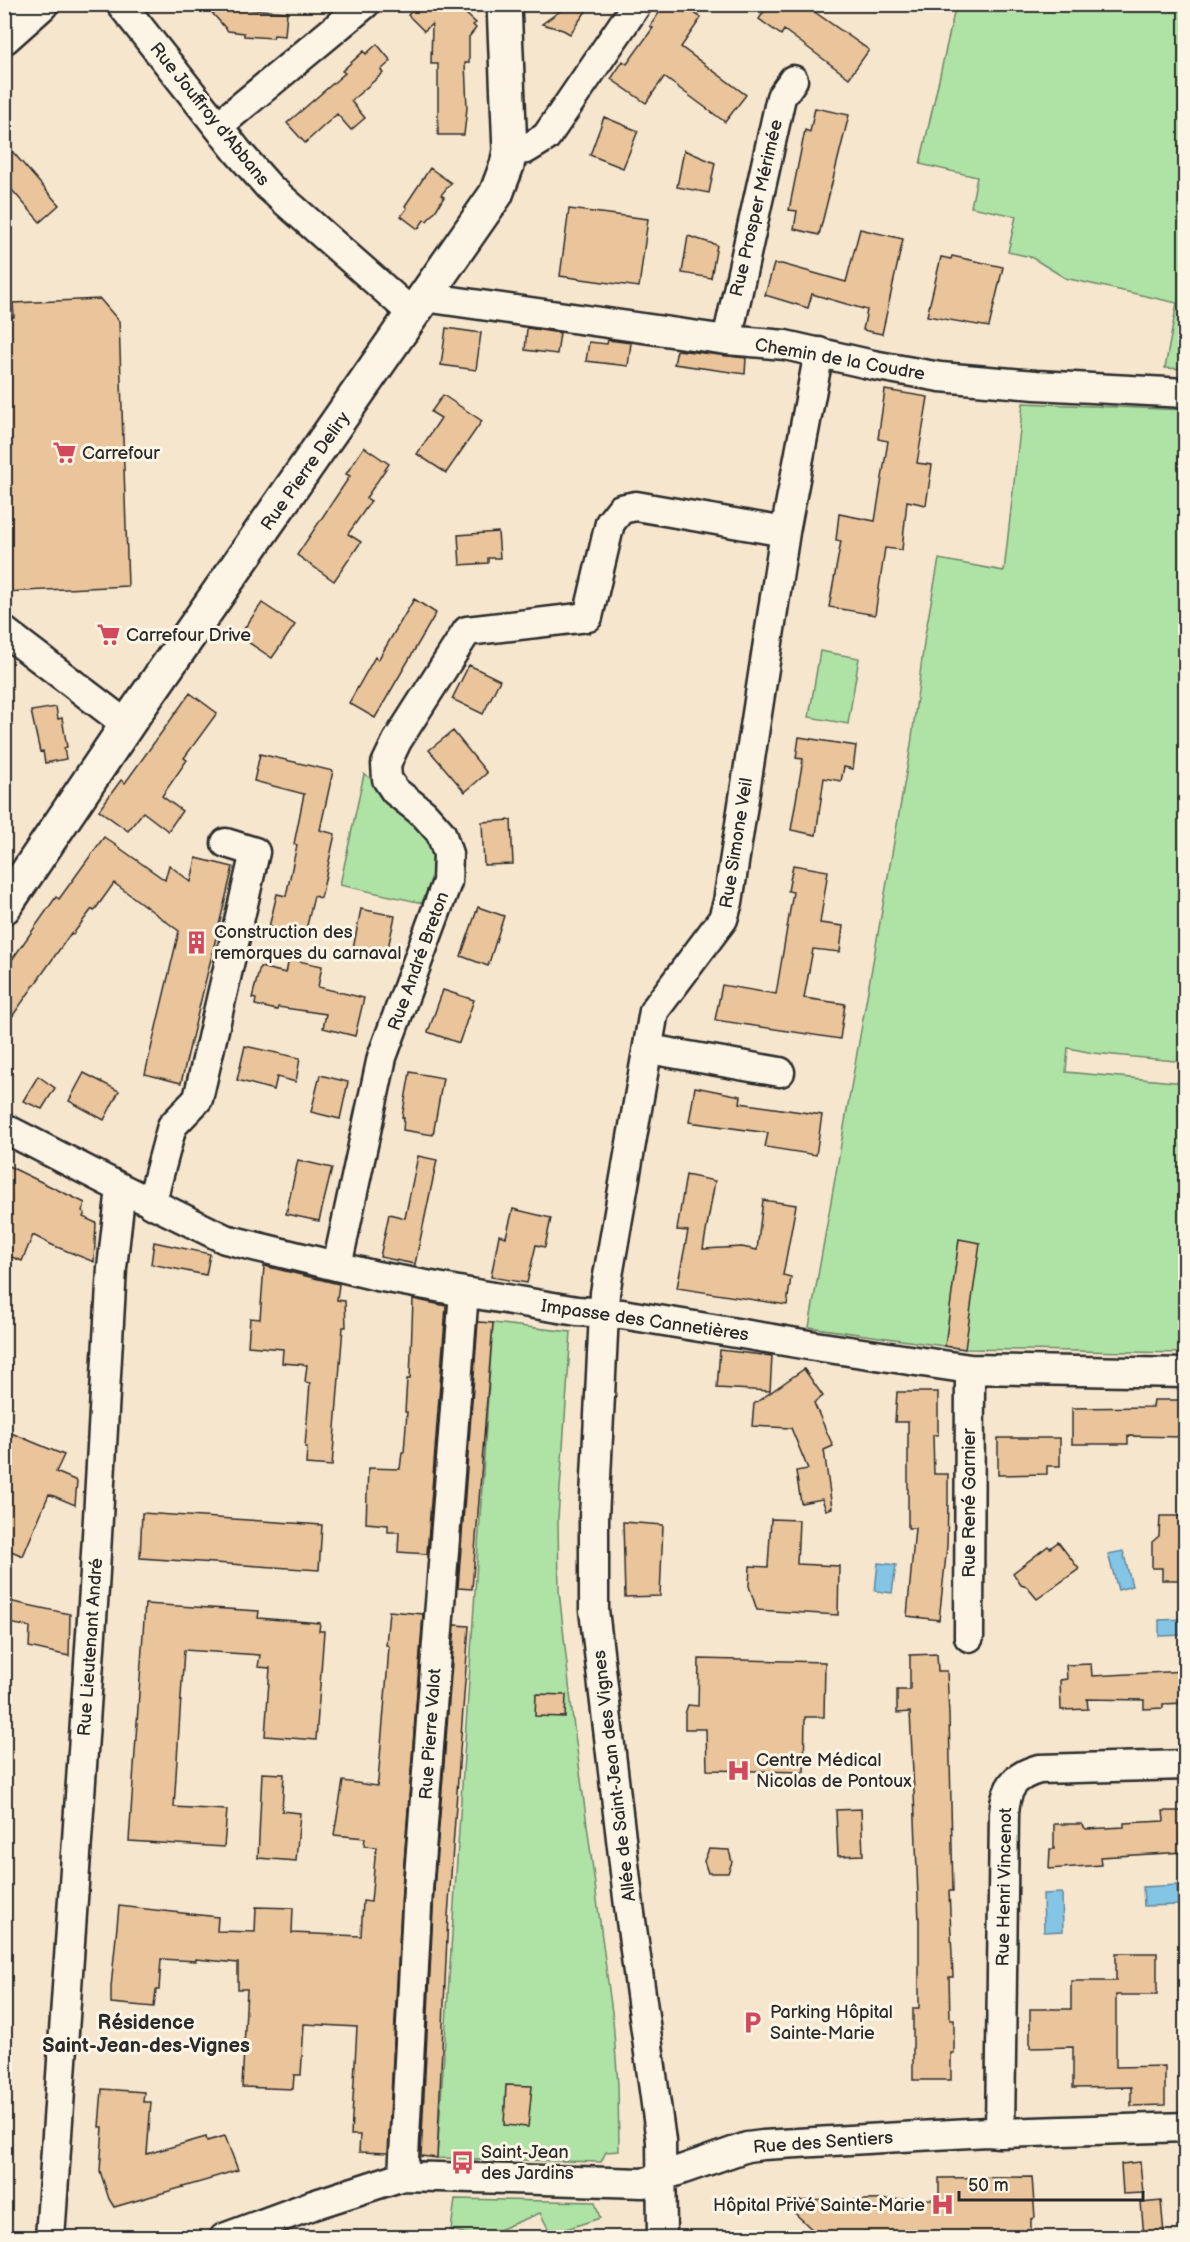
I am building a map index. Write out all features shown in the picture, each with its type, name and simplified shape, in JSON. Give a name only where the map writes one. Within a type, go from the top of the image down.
[{"type":"street","points":[[4,37],[41,4]]},
{"type":"street","name":"Rue Jouffroy d'Abbans","points":[[121,4],[269,187],[403,306],[419,305]]},
{"type":"street","points":[[218,126],[365,4]]},
{"type":"street","name":"Rue Pierre Deliry","points":[[4,907],[127,725],[496,194],[510,151],[504,4]]},
{"type":"street","points":[[510,151],[526,149],[546,136],[637,4]]},
{"type":"street","name":"Rue Prosper Mérimée","points":[[727,340],[781,97],[793,80]]},
{"type":"street","name":"Chemin de la Coudre","points":[[419,305],[785,345],[873,365],[940,376],[1036,385],[1185,393]]},
{"type":"street","name":"Rue Simone Veil","points":[[604,1313],[605,1293],[654,1011],[723,920],[728,902],[785,532],[819,352]]},
{"type":"street","name":"Rue André Breton","points":[[337,1266],[382,1057],[447,882],[448,854],[441,833],[424,814],[395,791],[387,779],[386,764],[397,741],[467,631],[588,617],[610,523],[621,510],[636,506],[785,532]]},
{"type":"street","points":[[4,631],[127,725]]},
{"type":"street","points":[[151,1204],[172,1126],[198,1099],[255,852],[226,843]]},
{"type":"street","points":[[649,1049],[780,1072]]},
{"type":"street","points":[[4,1128],[120,1188]]},
{"type":"street","name":"Impasse des Cannetières","points":[[120,1188],[225,1239],[337,1266],[464,1292],[577,1311],[604,1313],[970,1368],[1185,1373]]},
{"type":"street","name":"Rue Lieutenant André","points":[[50,2238],[94,1589],[112,1268],[120,1188]]},
{"type":"street","name":"Rue Pierre Valot","points":[[403,2176],[418,1889],[464,1292]]},
{"type":"street","name":"Allée de Saint-Jean des Vignes","points":[[604,1313],[594,1518],[594,1610],[628,1894],[661,2141],[662,2238]]},
{"type":"street","name":"Rue René Garnier","points":[[969,1637],[970,1368]]},
{"type":"street","name":"Rue Henri Vincenot","points":[[1000,2133],[1004,1813],[1005,1799],[1013,1782],[1024,1773],[1039,1769],[1185,1765]]},
{"type":"street","name":"Rue des Sentiers","points":[[224,2238],[313,2205],[403,2176],[643,2183],[747,2147],[839,2139],[987,2132],[1185,2127]]},
{"type":"green space","points":[[956,4],[1185,5],[1185,369],[1165,368],[1177,303],[1065,278],[1031,257],[1008,252],[1016,216],[971,207],[977,177],[920,164]]},
{"type":"green space","points":[[1023,403],[1185,410],[1185,1062],[1093,1053],[1068,1048],[1066,1072],[1185,1083],[1185,1353],[965,1349],[809,1327],[911,745],[925,635],[939,559],[1004,571]]},
{"type":"green space","points":[[820,651],[859,658],[848,724],[809,717]]},
{"type":"green space","points":[[364,774],[415,811],[431,835],[434,868],[422,903],[340,885]]},
{"type":"green space","points":[[493,1323],[571,1332],[558,1518],[559,1591],[572,1712],[613,2020],[618,2085],[619,2151],[606,2152],[601,2162],[437,2158]]},
{"type":"green space","points":[[455,2199],[595,2202],[600,2218],[551,2234],[540,2213],[481,2237],[451,2230]]},
{"type":"water","points":[[1123,1551],[1132,1586],[1118,1590],[1108,1554]]},
{"type":"water","points":[[878,1563],[896,1565],[892,1593],[875,1591]]},
{"type":"water","points":[[1185,1619],[1185,1635],[1159,1636],[1159,1620]]},
{"type":"water","points":[[1177,1885],[1178,1905],[1144,1906],[1143,1887]]},
{"type":"water","points":[[1062,1893],[1063,1931],[1044,1932],[1043,1894]]},
{"type":"building","points":[[419,4],[455,4],[476,23],[473,25],[476,28],[469,37],[469,63],[465,63],[467,108],[464,135],[438,135],[438,64],[431,64],[432,24],[424,31],[408,15]]},
{"type":"building","points":[[570,4],[591,4],[570,34],[542,24]]},
{"type":"building","points":[[665,4],[682,4],[701,18],[681,47],[746,95],[725,122],[664,77],[646,103],[611,79],[623,61],[627,64],[653,28],[650,26]]},
{"type":"building","points":[[769,4],[803,4],[869,50],[849,78],[784,30],[781,35],[759,19]]},
{"type":"building","points":[[206,6],[287,12],[285,36],[274,35],[273,38],[244,36],[244,33],[228,31]]},
{"type":"building","points":[[377,44],[391,61],[381,70],[383,73],[351,101],[365,118],[351,130],[337,114],[305,143],[287,123],[345,73],[342,71],[364,51],[366,54]]},
{"type":"building","points":[[815,108],[849,115],[819,235],[794,229],[797,211],[789,210],[805,130],[810,132]]},
{"type":"building","points":[[604,117],[638,131],[623,168],[590,155]]},
{"type":"building","points":[[4,142],[59,205],[40,222],[4,181]]},
{"type":"building","points":[[684,150],[715,163],[709,193],[677,187]]},
{"type":"building","points":[[430,168],[451,183],[441,195],[444,197],[436,210],[427,221],[424,220],[418,229],[401,216]]},
{"type":"building","points":[[569,209],[648,219],[639,287],[560,276]]},
{"type":"building","points":[[860,229],[903,239],[882,334],[863,330],[867,310],[812,294],[808,308],[765,295],[774,264],[782,264],[846,282]]},
{"type":"building","points":[[688,236],[717,245],[711,278],[682,273]]},
{"type":"building","points":[[952,256],[1003,267],[989,327],[927,316],[941,257],[951,259]]},
{"type":"building","name":"Carrefour","points":[[100,299],[119,321],[128,586],[4,592],[4,317],[14,317],[13,303]]},
{"type":"building","points":[[446,328],[481,333],[476,370],[441,365]]},
{"type":"building","points":[[527,328],[560,333],[557,354],[525,350]]},
{"type":"building","points":[[608,340],[631,343],[628,366],[586,361],[589,342],[607,344]]},
{"type":"building","points":[[677,350],[746,358],[745,374],[674,364]]},
{"type":"building","points":[[885,390],[928,397],[917,463],[932,465],[926,505],[907,501],[902,550],[885,548],[875,615],[829,607],[841,541],[836,540],[839,514],[875,521],[888,441],[878,439]]},
{"type":"building","points":[[443,395],[482,421],[446,473],[417,454],[441,418],[431,412]]},
{"type":"building","points":[[364,447],[389,464],[366,498],[371,501],[348,534],[361,542],[334,581],[297,555],[350,476],[346,474]]},
{"type":"building","points":[[498,532],[500,558],[488,558],[488,563],[460,565],[458,535]]},
{"type":"building","points":[[414,599],[436,613],[375,718],[349,703],[375,657],[378,660]]},
{"type":"building","points":[[262,603],[295,625],[272,658],[239,636]]},
{"type":"building","points":[[469,665],[500,680],[483,714],[452,699]]},
{"type":"building","points":[[190,693],[217,713],[184,758],[187,760],[162,796],[182,811],[168,831],[143,812],[128,831],[99,810],[121,780],[125,783]]},
{"type":"building","points":[[56,707],[58,719],[62,718],[67,747],[64,748],[66,759],[45,763],[43,751],[40,752],[31,711]]},
{"type":"building","points":[[453,731],[487,773],[465,792],[429,750]]},
{"type":"building","points":[[799,737],[856,746],[853,769],[844,767],[841,781],[824,778],[816,835],[791,830],[803,759],[796,758]]},
{"type":"building","points":[[260,754],[333,771],[320,830],[335,834],[321,898],[314,896],[305,934],[269,927],[277,894],[286,896],[297,845],[294,844],[304,794],[254,781]]},
{"type":"building","points":[[511,820],[513,864],[484,865],[482,822]]},
{"type":"building","points":[[104,837],[165,880],[169,865],[191,882],[196,858],[233,867],[181,1083],[145,1074],[179,931],[114,883],[94,911],[92,909],[73,934],[71,933],[4,1028],[4,971],[56,897],[59,899]]},
{"type":"building","points":[[793,865],[828,871],[820,923],[843,926],[840,952],[813,949],[804,998],[845,1004],[840,1039],[715,1020],[722,985],[776,994],[793,892],[788,891]]},
{"type":"building","points":[[478,907],[504,916],[488,966],[461,956]]},
{"type":"building","points":[[361,909],[395,916],[386,957],[353,949]]},
{"type":"building","points":[[289,959],[322,966],[318,987],[364,998],[355,1036],[323,1028],[326,1014],[278,1007],[277,1010],[255,1005],[256,999],[252,998],[260,967],[286,973]]},
{"type":"building","points":[[443,990],[474,1000],[459,1043],[428,1032]]},
{"type":"building","points":[[245,1046],[300,1058],[296,1082],[277,1077],[274,1090],[237,1080]]},
{"type":"building","points":[[410,1072],[443,1078],[433,1135],[403,1130],[404,1118],[402,1117]]},
{"type":"building","points":[[84,1073],[119,1091],[104,1120],[69,1101]]},
{"type":"building","points":[[320,1075],[348,1082],[340,1119],[311,1112]]},
{"type":"building","points":[[38,1076],[55,1088],[42,1109],[23,1101]]},
{"type":"building","points":[[695,1087],[741,1096],[740,1103],[822,1115],[816,1155],[765,1147],[768,1133],[689,1122]]},
{"type":"building","points":[[418,1156],[437,1160],[415,1264],[380,1257],[389,1214],[405,1218]]},
{"type":"building","points":[[298,1160],[332,1168],[319,1221],[286,1214]]},
{"type":"building","points":[[4,1164],[85,1203],[82,1211],[85,1213],[83,1217],[96,1223],[94,1262],[33,1235],[22,1261],[4,1254]]},
{"type":"building","points":[[686,1175],[715,1181],[703,1249],[742,1247],[757,1250],[763,1200],[796,1205],[783,1275],[791,1277],[787,1305],[677,1288],[688,1231],[677,1230]]},
{"type":"building","points":[[513,1209],[551,1218],[545,1247],[536,1245],[527,1283],[491,1277],[499,1235],[506,1237]]},
{"type":"building","points":[[959,1239],[980,1243],[965,1349],[945,1346]]},
{"type":"building","points":[[154,1242],[210,1254],[206,1275],[151,1264]]},
{"type":"building","points":[[264,1266],[339,1284],[337,1300],[345,1301],[346,1327],[343,1327],[332,1466],[306,1464],[307,1447],[305,1447],[310,1383],[305,1382],[307,1365],[282,1363],[283,1349],[248,1346],[250,1318],[260,1319]]},
{"type":"building","points":[[413,1299],[446,1306],[427,1554],[398,1552],[399,1532],[388,1532],[388,1525],[366,1523],[368,1468],[400,1469],[402,1452],[404,1452]]},
{"type":"building","points":[[478,1322],[493,1323],[472,1589],[458,1588]]},
{"type":"building","points":[[720,1350],[772,1356],[770,1391],[717,1388]]},
{"type":"building","points":[[804,1369],[823,1396],[814,1403],[833,1446],[824,1450],[832,1508],[826,1510],[822,1499],[801,1503],[796,1471],[808,1469],[791,1428],[752,1426],[754,1404]]},
{"type":"building","points":[[897,1392],[938,1392],[938,1435],[933,1435],[934,1474],[948,1474],[947,1546],[939,1620],[907,1616],[915,1528],[908,1528],[908,1422],[895,1422]]},
{"type":"building","points":[[1154,1400],[1185,1400],[1185,1437],[1128,1436],[1128,1444],[1072,1444],[1072,1408],[1153,1407]]},
{"type":"building","points":[[4,1430],[64,1455],[56,1472],[77,1481],[75,1505],[49,1494],[23,1556],[4,1548]]},
{"type":"building","points":[[998,1438],[1060,1438],[1060,1466],[1047,1466],[1047,1474],[998,1475]]},
{"type":"building","points":[[142,1513],[322,1525],[319,1570],[140,1558]]},
{"type":"building","points":[[1160,1516],[1185,1516],[1185,1580],[1162,1580],[1162,1568],[1152,1568],[1152,1542],[1159,1536]]},
{"type":"building","points":[[771,1519],[799,1520],[797,1564],[839,1566],[838,1615],[757,1610],[749,1586],[750,1566],[768,1567]]},
{"type":"building","points":[[623,1522],[663,1525],[660,1596],[625,1597]]},
{"type":"building","points":[[1058,1542],[1079,1569],[1037,1599],[1027,1587],[1021,1585],[1013,1573],[1048,1546],[1050,1548]]},
{"type":"building","points":[[4,1600],[70,1614],[69,1656],[29,1647],[30,1627],[4,1622]]},
{"type":"building","points":[[145,1604],[259,1611],[258,1618],[320,1623],[319,1631],[324,1631],[316,1740],[265,1736],[270,1668],[258,1667],[260,1655],[184,1650],[174,1807],[227,1810],[224,1847],[129,1841]]},
{"type":"building","points":[[389,1611],[423,1614],[402,1888],[388,2153],[359,2152],[360,2135],[351,2135],[357,2027],[304,2024],[301,2075],[294,2075],[293,2089],[242,2087],[247,1989],[238,1989],[238,1963],[196,1959],[196,1961],[161,1959],[159,1990],[156,1990],[154,2007],[111,2003],[111,1987],[119,1906],[218,1917],[217,1931],[255,1932],[256,1907],[293,1908],[292,1933],[361,1936],[363,1901],[371,1902],[376,1847],[364,1846],[365,1838],[334,1835],[343,1781],[377,1786],[389,1646],[386,1645]]},
{"type":"building","points":[[455,1625],[469,1626],[448,1916],[437,2158],[421,2156],[434,1890]]},
{"type":"building","points":[[937,1654],[938,1671],[947,1671],[949,1715],[953,1891],[949,1891],[953,1977],[949,1977],[950,2020],[954,2020],[954,2053],[951,2053],[951,2080],[913,2080],[913,2008],[919,2008],[919,1922],[914,1793],[910,1712],[897,1713],[897,1690],[910,1690],[910,1655]]},
{"type":"building","points":[[699,1659],[825,1662],[824,1717],[805,1717],[804,1772],[707,1770],[706,1729],[685,1729],[685,1714],[688,1705],[698,1706]]},
{"type":"building","points":[[1091,1664],[1092,1676],[1185,1671],[1185,1703],[1163,1704],[1163,1708],[1144,1709],[1144,1700],[1087,1699],[1088,1709],[1061,1710],[1060,1680],[1067,1679],[1066,1665]]},
{"type":"building","points":[[536,1694],[566,1695],[565,1717],[535,1716]]},
{"type":"building","points":[[262,1773],[284,1774],[282,1811],[300,1813],[296,1861],[258,1858]]},
{"type":"building","points":[[861,1809],[863,1855],[838,1856],[836,1810]]},
{"type":"building","points":[[1163,1811],[1185,1811],[1185,1852],[1100,1857],[1101,1865],[1049,1869],[1050,1849],[1054,1849],[1054,1824],[1081,1824],[1086,1829],[1124,1827],[1124,1823],[1164,1821]]},
{"type":"building","points":[[709,1849],[729,1850],[732,1862],[728,1873],[708,1873],[704,1861]]},
{"type":"building","points":[[1116,1953],[1157,1953],[1157,1995],[1116,1995],[1116,2067],[1165,2066],[1165,2105],[1131,2106],[1131,2087],[1073,2088],[1073,2047],[1030,2048],[1030,2009],[1071,2009],[1071,1981],[1116,1981]]},
{"type":"building","points":[[506,2085],[532,2086],[528,2127],[504,2125]]},
{"type":"building","points":[[102,2089],[144,2092],[143,2102],[151,2102],[147,2154],[206,2137],[207,2141],[225,2136],[238,2170],[114,2207],[100,2171],[103,2127],[99,2127]]},
{"type":"building","points":[[1140,2162],[1143,2193],[1123,2194],[1121,2164]]},
{"type":"building","points":[[1032,2177],[1035,2218],[1031,2219],[1031,2238],[821,2238],[782,2201],[939,2199],[939,2178]]},
{"type":"building","points":[[1161,2201],[1164,2234],[1144,2236],[1141,2203]]},
{"type":"place","name":"Carrefour","points":[[64,453]]},
{"type":"place","name":"Carrefour Drive","points":[[108,635]]},
{"type":"place","name":"Construction des remorques du carnaval","points":[[196,942]]},
{"type":"place","name":"Centre Médical Nicolas de Pontoux","points":[[738,1770]]},
{"type":"place","name":"Parking Hôpital Sainte-Marie","points":[[752,2022]]},
{"type":"place","name":"Saint-Jean des Jardins","points":[[463,2162]]},
{"type":"place","name":"Hôpital Privé Sainte-Marie","points":[[943,2205]]},
{"type":"district","name":"Résidence Saint-Jean-des-Vignes","points":[[146,2034]]}]
